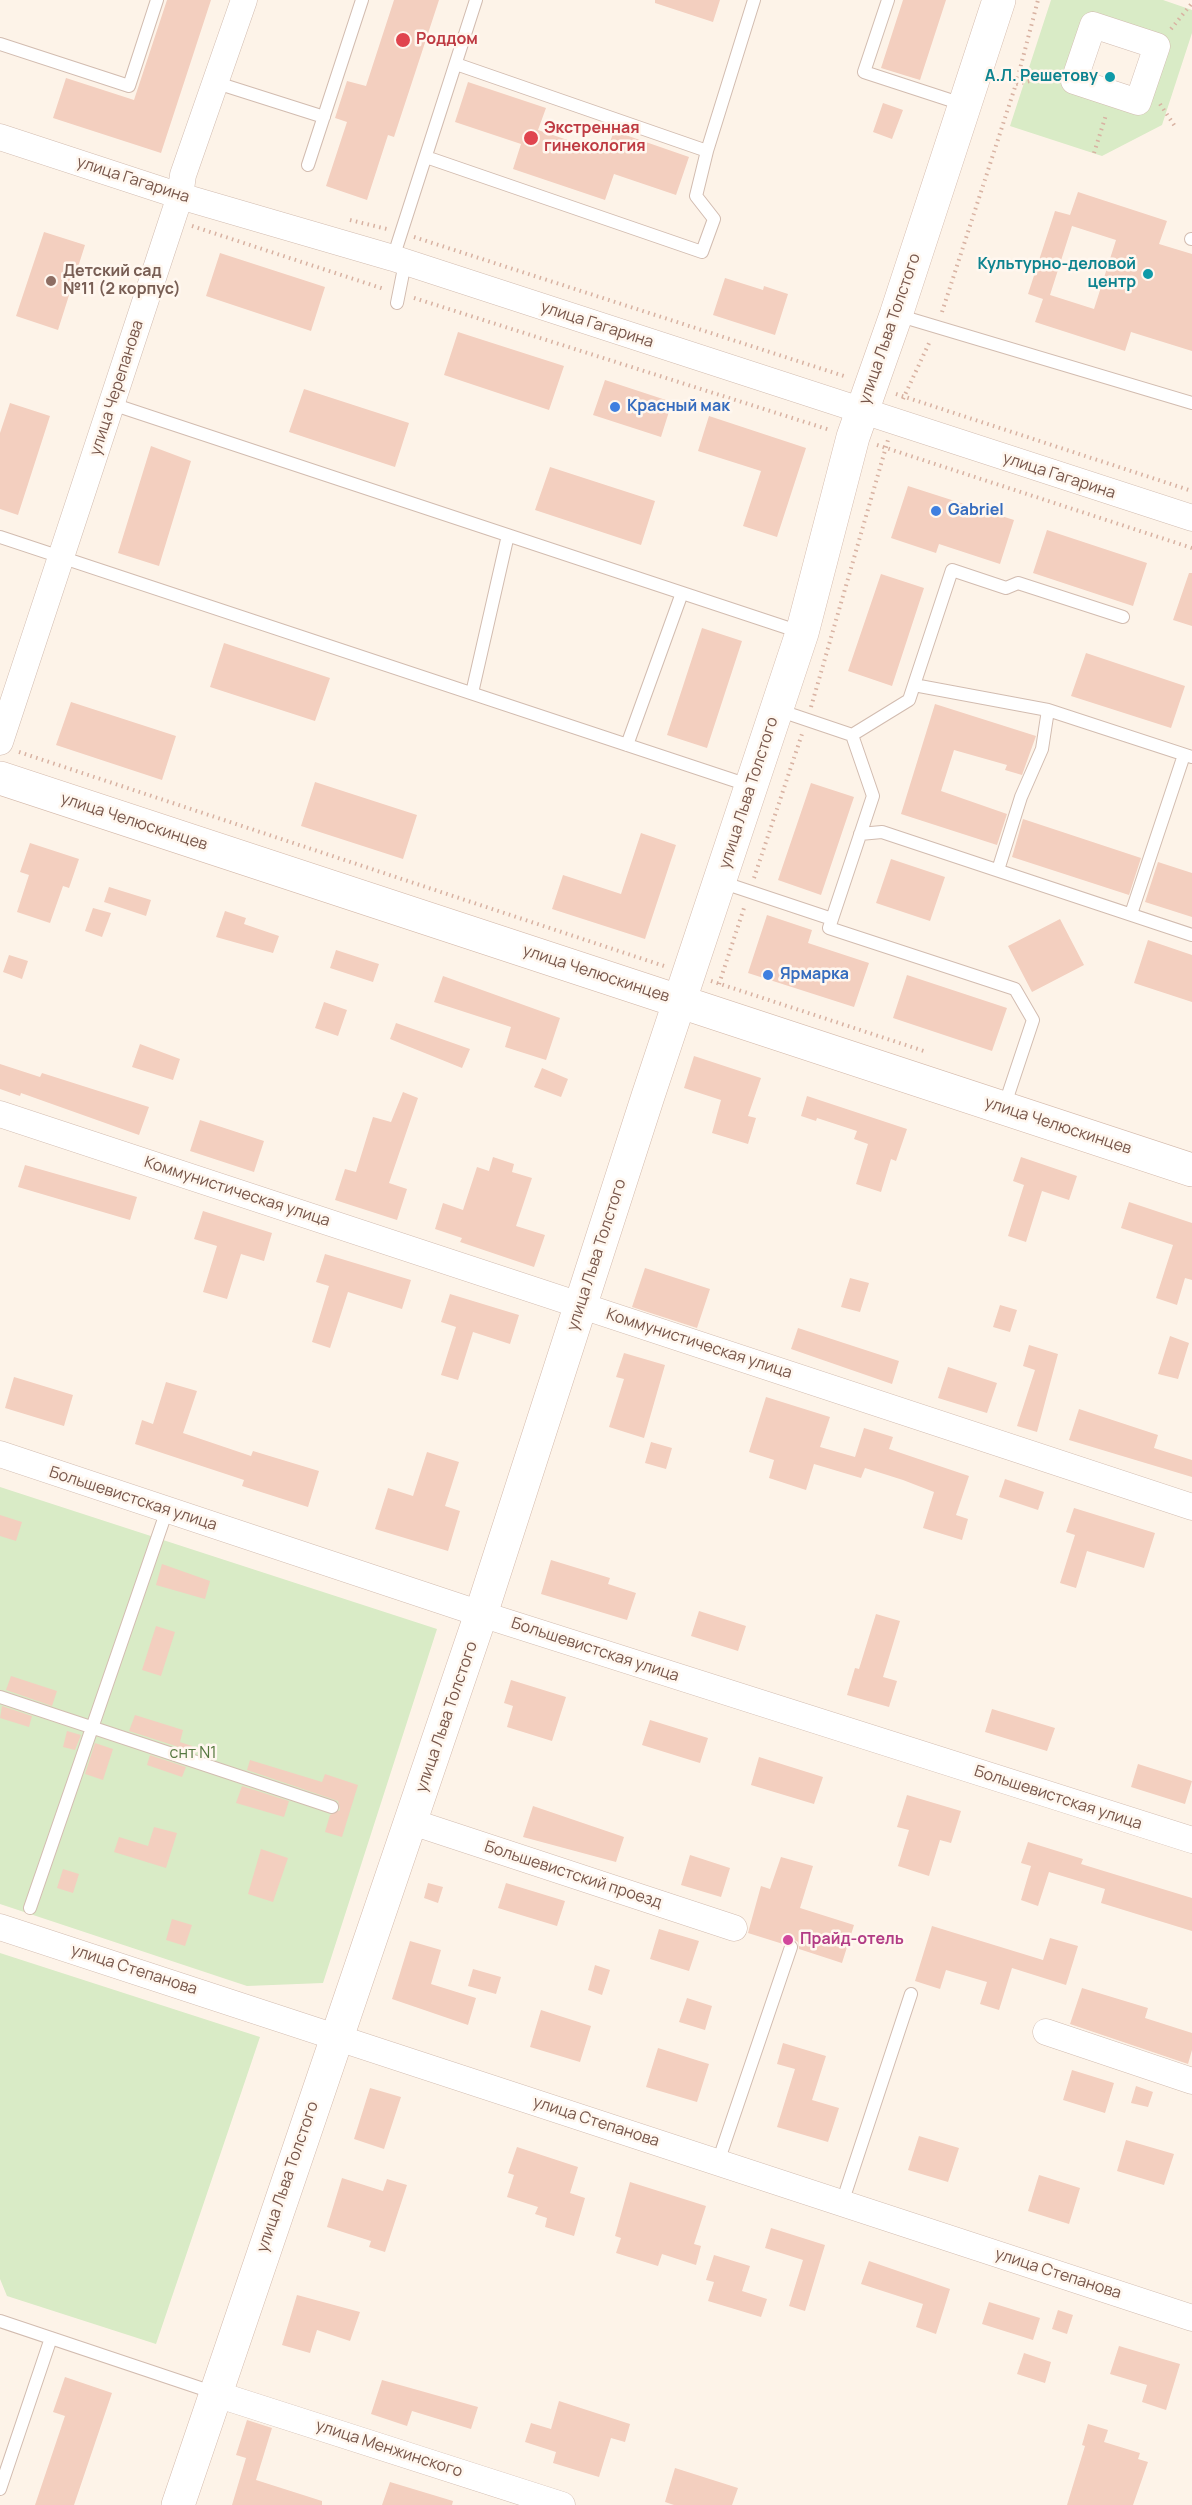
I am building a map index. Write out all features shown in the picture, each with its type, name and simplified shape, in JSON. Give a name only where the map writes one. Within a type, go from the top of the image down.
[{"type":"street","name":"улица Черепанова","points":[[4,757],[61,557],[176,208],[183,175],[217,83],[244,0]]},
{"type":"street","name":"улица Льва Толстого","points":[[178,2505],[336,2036],[412,1822],[580,1305],[696,986],[735,886],[751,786],[792,715],[802,633],[857,424],[896,315],[999,0]]},
{"type":"street","points":[[1093,25],[1157,46],[1138,102],[1074,81],[1093,25]]},
{"type":"street","name":"улица Гагарина","points":[[0,137],[176,208],[399,261],[857,424],[894,423],[1192,518]]},
{"type":"street","name":"улица Челюскинцев","points":[[4,757],[696,986],[1004,1108],[1192,1170]]},
{"type":"street","name":"Коммунистическая улица","points":[[0,1114],[1192,1507]]},
{"type":"street","name":"Большевистская улица","points":[[0,1454],[481,1614],[1192,1840]]},
{"type":"street","name":"Большевистский проезд","points":[[412,1822],[734,1928]]},
{"type":"street","name":"улица Степанова","points":[[0,1926],[1192,2318]]},
{"type":"street","points":[[1046,2032],[1192,2081]]},
{"type":"street","name":"улица Менжинского","points":[[216,2394],[561,2505]]},
{"type":"lane","points":[[0,44],[129,86],[157,0]]},
{"type":"lane","points":[[308,165],[362,0]]},
{"type":"lane","points":[[398,298],[399,261],[426,157],[476,0]]},
{"type":"lane","points":[[426,157],[702,252],[714,219],[696,196],[707,151],[754,0]]},
{"type":"lane","points":[[888,0],[864,72],[963,105]]},
{"type":"lane","points":[[456,64],[707,151]]},
{"type":"lane","points":[[217,83],[324,117]]},
{"type":"lane","points":[[896,315],[1192,403]]},
{"type":"lane","points":[[112,404],[802,633]]},
{"type":"lane","points":[[472,693],[508,535]]},
{"type":"lane","points":[[0,537],[751,786]]},
{"type":"lane","points":[[792,715],[852,735],[909,700],[952,570],[1006,588],[1018,583],[1123,617]]},
{"type":"lane","points":[[627,745],[682,593]]},
{"type":"lane","points":[[914,684],[1048,710],[1188,756],[1131,914]]},
{"type":"lane","points":[[998,870],[1021,796],[1042,749],[1048,710]]},
{"type":"lane","points":[[852,735],[873,795],[830,928],[1014,989],[1033,1020],[1004,1108]]},
{"type":"lane","points":[[860,834],[882,832],[1192,934]]},
{"type":"lane","points":[[735,886],[832,919]]},
{"type":"lane","points":[[30,1908],[94,1728],[167,1510]]},
{"type":"lane","points":[[0,1697],[332,1807]]},
{"type":"lane","points":[[718,2162],[791,1947]]},
{"type":"lane","points":[[842,2203],[911,1994]]},
{"type":"lane","points":[[0,2321],[216,2394]]},
{"type":"lane","points":[[0,2489],[51,2338]]},
{"type":"path","points":[[696,986],[735,886],[894,423],[936,328],[1016,84],[1038,0]]},
{"type":"path","points":[[1157,46],[1192,3]]},
{"type":"path","points":[[1016,84],[1078,70]]},
{"type":"path","points":[[1094,153],[1113,94]]},
{"type":"path","points":[[176,208],[398,298],[857,424],[886,448],[1192,548]]},
{"type":"path","points":[[4,757],[696,986],[934,1055]]},
{"type":"green space","points":[[1051,0],[1163,0],[1192,10],[1192,33],[1162,125],[1102,156],[1010,126]],"holes":[[[1093,25],[1157,46],[1138,102],[1075,81]]]},
{"type":"green space","name":"снт N1","points":[[0,1487],[437,1629],[323,1983],[247,1986],[0,1904]]},
{"type":"green space","points":[[0,1953],[260,2037],[156,2344],[7,2296],[0,2279]]},
{"type":"building","points":[[167,0],[211,0],[161,153],[53,118],[66,78],[134,100]]},
{"type":"building","name":"Роддом","points":[[394,0],[439,0],[394,137],[388,135],[367,200],[326,186],[347,122],[335,118],[347,81],[366,86]]},
{"type":"building","points":[[655,0],[720,0],[713,22],[655,3]]},
{"type":"building","points":[[903,0],[946,0],[920,80],[881,68]]},
{"type":"building","name":"Экстренная гинекология","points":[[468,82],[546,108],[538,130],[606,153],[614,131],[689,157],[676,195],[614,174],[605,200],[513,169],[521,144],[455,122]]},
{"type":"building","points":[[883,103],[903,110],[892,139],[873,132]]},
{"type":"building","name":"Культурно-деловой центр","points":[[1078,192],[1167,221],[1159,244],[1192,254],[1192,351],[1131,332],[1125,351],[1035,322],[1043,299],[1028,294],[1055,211],[1070,215]],"holes":[[[1072,226],[1116,240],[1094,309],[1050,295]]]},
{"type":"building","name":"Детский сад №11 (2 корпус)","points":[[44,232],[85,245],[58,330],[16,316]]},
{"type":"building","points":[[220,253],[325,287],[311,331],[206,296]]},
{"type":"building","points":[[725,278],[763,290],[764,286],[788,294],[775,335],[713,315]]},
{"type":"building","points":[[458,332],[564,366],[549,410],[444,375]]},
{"type":"building","points":[[605,380],[672,402],[661,437],[593,415]]},
{"type":"building","points":[[304,389],[409,423],[395,467],[289,432]]},
{"type":"building","points":[[10,403],[50,416],[18,515],[0,509],[0,433]]},
{"type":"building","points":[[709,416],[806,448],[777,537],[743,526],[761,471],[698,451]]},
{"type":"building","points":[[151,446],[191,461],[159,566],[118,553]]},
{"type":"building","points":[[550,467],[655,501],[641,545],[535,510]]},
{"type":"building","points":[[908,486],[1014,520],[1000,564],[939,544],[936,553],[891,538]]},
{"type":"building","points":[[1047,530],[1147,563],[1133,606],[1033,573]]},
{"type":"building","points":[[1189,573],[1192,573],[1192,626],[1173,620]]},
{"type":"building","points":[[881,574],[924,588],[892,686],[848,671]]},
{"type":"building","points":[[702,628],[742,641],[707,748],[667,735]]},
{"type":"building","points":[[224,643],[330,678],[315,721],[210,687]]},
{"type":"building","points":[[1086,653],[1185,686],[1171,728],[1071,696]]},
{"type":"building","points":[[71,702],[176,736],[162,780],[56,745]]},
{"type":"building","points":[[935,704],[1036,736],[1022,775],[1005,770],[1007,765],[954,750],[941,791],[1007,814],[997,845],[901,814]]},
{"type":"building","points":[[315,782],[417,815],[403,859],[301,826]]},
{"type":"building","points":[[811,783],[854,797],[821,895],[778,880]]},
{"type":"building","points":[[1023,819],[1141,858],[1129,895],[1012,857]]},
{"type":"building","points":[[641,833],[676,845],[645,939],[552,909],[563,875],[621,894]]},
{"type":"building","points":[[30,843],[79,859],[69,888],[63,886],[50,923],[17,912],[29,875],[20,872]]},
{"type":"building","points":[[891,859],[945,877],[930,921],[876,903]]},
{"type":"building","points":[[1158,862],[1192,873],[1192,917],[1145,902]]},
{"type":"building","points":[[109,887],[151,900],[146,916],[104,902]]},
{"type":"building","points":[[93,908],[111,913],[102,937],[85,931]]},
{"type":"building","points":[[225,911],[246,918],[244,924],[279,936],[273,953],[216,937]]},
{"type":"building","points":[[767,915],[812,930],[808,943],[869,963],[854,1007],[748,973]]},
{"type":"building","points":[[1060,919],[1084,965],[1032,992],[1008,946]]},
{"type":"building","points":[[1148,940],[1192,955],[1192,1002],[1134,983]]},
{"type":"building","points":[[336,950],[379,964],[373,982],[330,968]]},
{"type":"building","points":[[9,955],[28,961],[22,979],[3,972]]},
{"type":"building","points":[[907,975],[1007,1008],[992,1051],[893,1018]]},
{"type":"building","points":[[443,976],[560,1018],[546,1060],[505,1047],[511,1027],[434,1002]]},
{"type":"building","points":[[324,1002],[347,1010],[338,1036],[315,1028]]},
{"type":"building","points":[[396,1023],[470,1049],[462,1068],[390,1039]]},
{"type":"building","points":[[140,1044],[180,1059],[173,1080],[132,1067]]},
{"type":"building","points":[[694,1056],[761,1078],[748,1116],[756,1118],[748,1144],[712,1133],[721,1100],[684,1088]]},
{"type":"building","points":[[0,1064],[40,1077],[42,1073],[149,1107],[139,1135],[21,1093],[20,1096],[0,1089]]},
{"type":"building","points":[[542,1068],[568,1079],[561,1097],[534,1087]]},
{"type":"building","points":[[403,1092],[418,1098],[389,1183],[407,1189],[397,1220],[335,1200],[345,1169],[356,1172],[373,1117],[391,1122]]},
{"type":"building","points":[[807,1096],[907,1129],[896,1161],[891,1159],[881,1192],[856,1184],[868,1144],[854,1139],[857,1131],[817,1118],[816,1121],[801,1116]]},
{"type":"building","points":[[200,1120],[264,1141],[254,1172],[190,1151]]},
{"type":"building","points":[[493,1157],[514,1164],[512,1172],[532,1178],[516,1226],[545,1235],[534,1267],[460,1242],[462,1238],[435,1229],[443,1203],[463,1210],[477,1167],[489,1171]]},
{"type":"building","points":[[1021,1157],[1077,1176],[1069,1200],[1042,1191],[1026,1242],[1008,1236],[1024,1185],[1013,1181]]},
{"type":"building","points":[[25,1165],[137,1197],[130,1220],[18,1187]]},
{"type":"building","points":[[1129,1202],[1192,1223],[1192,1280],[1185,1278],[1177,1305],[1156,1298],[1173,1245],[1121,1228]]},
{"type":"building","points":[[203,1211],[272,1233],[264,1261],[241,1254],[227,1299],[203,1292],[217,1246],[194,1239]]},
{"type":"building","points":[[325,1254],[411,1280],[402,1309],[348,1292],[330,1348],[312,1342],[329,1286],[316,1282]]},
{"type":"building","points":[[645,1268],[710,1289],[697,1328],[632,1307]]},
{"type":"building","points":[[850,1278],[869,1283],[860,1312],[841,1307]]},
{"type":"building","points":[[450,1294],[519,1315],[510,1344],[473,1332],[458,1380],[441,1375],[456,1327],[441,1322]]},
{"type":"building","points":[[1000,1305],[1017,1310],[1010,1332],[993,1327]]},
{"type":"building","points":[[798,1328],[899,1361],[892,1384],[791,1349]]},
{"type":"building","points":[[1170,1336],[1189,1343],[1178,1379],[1158,1374]]},
{"type":"building","points":[[1029,1345],[1058,1354],[1037,1432],[1017,1426],[1035,1370],[1023,1366]]},
{"type":"building","points":[[624,1353],[665,1365],[644,1438],[609,1427],[624,1379],[616,1377]]},
{"type":"building","points":[[948,1367],[997,1383],[987,1413],[938,1398]]},
{"type":"building","points":[[14,1377],[73,1395],[64,1426],[5,1408]]},
{"type":"building","points":[[166,1382],[197,1391],[183,1433],[251,1456],[253,1451],[319,1471],[308,1507],[242,1486],[244,1480],[135,1444],[142,1420],[153,1424]]},
{"type":"building","points":[[766,1397],[830,1417],[820,1447],[855,1457],[864,1428],[893,1437],[889,1449],[969,1476],[956,1515],[968,1519],[962,1540],[923,1528],[934,1492],[903,1480],[865,1468],[861,1478],[814,1464],[806,1490],[769,1478],[774,1460],[749,1452]]},
{"type":"building","points":[[1079,1409],[1158,1435],[1154,1448],[1192,1460],[1192,1477],[1069,1440]]},
{"type":"building","points":[[651,1442],[672,1448],[666,1469],[645,1463]]},
{"type":"building","points":[[427,1452],[459,1462],[445,1506],[460,1511],[448,1551],[375,1529],[388,1488],[413,1496]]},
{"type":"building","points":[[1005,1479],[1044,1492],[1038,1510],[999,1497]]},
{"type":"building","points":[[1074,1508],[1155,1533],[1144,1568],[1087,1551],[1076,1588],[1060,1583],[1075,1535],[1066,1532]]},
{"type":"building","points":[[0,1515],[22,1522],[16,1541],[0,1536]]},
{"type":"building","points":[[551,1560],[610,1578],[608,1584],[636,1593],[627,1620],[541,1594]]},
{"type":"building","points":[[162,1564],[210,1581],[205,1599],[156,1585]]},
{"type":"building","points":[[699,1611],[746,1626],[738,1651],[691,1636]]},
{"type":"building","points":[[876,1614],[900,1621],[883,1677],[897,1681],[889,1707],[847,1695],[855,1668],[859,1669]]},
{"type":"building","points":[[156,1626],[175,1632],[161,1676],[142,1670]]},
{"type":"building","points":[[11,1676],[57,1691],[52,1706],[6,1690]]},
{"type":"building","points":[[511,1680],[566,1697],[552,1741],[507,1727],[513,1706],[504,1703]]},
{"type":"building","points":[[2,1706],[32,1716],[29,1727],[0,1718]]},
{"type":"building","points":[[992,1709],[1055,1728],[1047,1751],[985,1732]]},
{"type":"building","points":[[135,1715],[183,1730],[180,1742],[192,1746],[191,1751],[129,1731]]},
{"type":"building","points":[[650,1720],[708,1738],[700,1763],[642,1745]]},
{"type":"building","points":[[67,1731],[81,1735],[75,1750],[63,1747]]},
{"type":"building","points":[[95,1743],[113,1749],[103,1780],[85,1774]]},
{"type":"building","points":[[150,1755],[186,1767],[182,1777],[147,1765]]},
{"type":"building","points":[[759,1757],[823,1777],[814,1804],[751,1785]]},
{"type":"building","points":[[250,1760],[322,1782],[325,1774],[358,1785],[342,1837],[325,1832],[330,1815],[340,1810],[338,1801],[247,1770]]},
{"type":"building","points":[[1138,1764],[1192,1781],[1185,1804],[1131,1787]]},
{"type":"building","points":[[242,1786],[289,1801],[284,1817],[236,1803]]},
{"type":"building","points":[[907,1795],[961,1811],[951,1843],[940,1840],[929,1876],[898,1866],[909,1830],[897,1827]]},
{"type":"building","points":[[533,1806],[624,1837],[616,1862],[523,1837]]},
{"type":"building","points":[[154,1827],[177,1833],[166,1868],[114,1852],[119,1837],[148,1846]]},
{"type":"building","points":[[1028,1842],[1083,1859],[1081,1864],[1192,1898],[1192,1931],[1101,1903],[1105,1889],[1049,1872],[1038,1906],[1021,1900],[1031,1866],[1021,1863]]},
{"type":"building","points":[[261,1849],[288,1858],[273,1902],[248,1894]]},
{"type":"building","points":[[690,1855],[730,1868],[721,1897],[681,1885]]},
{"type":"building","points":[[781,1857],[813,1866],[800,1908],[854,1925],[842,1963],[799,1949],[798,1942],[793,1939],[783,1944],[748,1933],[761,1886],[770,1889]]},
{"type":"building","points":[[63,1869],[79,1874],[73,1893],[57,1888]]},
{"type":"building","points":[[428,1883],[443,1887],[438,1903],[424,1898]]},
{"type":"building","points":[[506,1883],[565,1901],[557,1926],[498,1908]]},
{"type":"building","points":[[172,1919],[192,1925],[185,1946],[166,1940]]},
{"type":"building","points":[[932,1926],[1043,1960],[1050,1938],[1078,1946],[1066,1985],[1012,1968],[999,2010],[980,2004],[987,1982],[946,1970],[940,1989],[915,1981]]},
{"type":"building","points":[[659,1929],[699,1941],[689,1971],[650,1959]]},
{"type":"building","points":[[410,1941],[441,1950],[431,1984],[476,1998],[468,2025],[392,1999]]},
{"type":"building","points":[[595,1965],[610,1970],[602,1995],[588,1990]]},
{"type":"building","points":[[473,1969],[501,1977],[496,1994],[468,1986]]},
{"type":"building","points":[[1082,1988],[1148,2008],[1145,2018],[1192,2033],[1192,2050],[1188,2064],[1070,2024]]},
{"type":"building","points":[[687,1998],[712,2006],[705,2030],[679,2022]]},
{"type":"building","points":[[541,2010],[591,2026],[580,2062],[530,2047]]},
{"type":"building","points":[[783,2043],[826,2056],[812,2100],[839,2108],[828,2142],[777,2127],[795,2069],[777,2064]]},
{"type":"building","points":[[658,2048],[709,2064],[697,2102],[646,2087]]},
{"type":"building","points":[[1072,2070],[1114,2083],[1105,2113],[1063,2100]]},
{"type":"building","points":[[1136,2086],[1153,2092],[1148,2107],[1131,2103]]},
{"type":"building","points":[[370,2088],[401,2097],[384,2149],[354,2139]]},
{"type":"building","points":[[919,2136],[959,2148],[948,2182],[908,2170]]},
{"type":"building","points":[[1126,2140],[1174,2154],[1164,2185],[1117,2171]]},
{"type":"building","points":[[517,2147],[578,2167],[570,2193],[585,2198],[574,2236],[545,2227],[547,2218],[535,2214],[538,2207],[507,2197],[514,2175],[508,2173]]},
{"type":"building","points":[[1039,2175],[1080,2188],[1069,2224],[1028,2211]]},
{"type":"building","points":[[342,2178],[383,2191],[387,2179],[407,2185],[385,2252],[369,2247],[371,2241],[327,2227]]},
{"type":"building","points":[[630,2182],[706,2206],[694,2244],[701,2246],[696,2265],[662,2254],[658,2266],[616,2253],[621,2238],[615,2236]]},
{"type":"building","points":[[771,2228],[825,2245],[805,2311],[789,2306],[803,2260],[765,2248]]},
{"type":"building","points":[[714,2255],[750,2266],[742,2291],[767,2299],[761,2317],[708,2301],[714,2282],[706,2280]]},
{"type":"building","points":[[869,2261],[950,2289],[936,2334],[916,2327],[923,2304],[861,2284]]},
{"type":"building","points":[[297,2295],[360,2312],[350,2341],[317,2330],[310,2353],[282,2345]]},
{"type":"building","points":[[989,2302],[1040,2318],[1033,2340],[982,2324]]},
{"type":"building","points":[[1058,2310],[1073,2315],[1067,2334],[1052,2329]]},
{"type":"building","points":[[1119,2346],[1180,2364],[1166,2410],[1142,2402],[1147,2385],[1110,2374]]},
{"type":"building","points":[[1024,2353],[1051,2362],[1045,2383],[1017,2374]]},
{"type":"building","points":[[65,2377],[112,2393],[74,2505],[35,2505],[65,2416],[53,2412]]},
{"type":"building","points":[[382,2380],[478,2407],[471,2429],[412,2411],[407,2426],[371,2414]]},
{"type":"building","points":[[559,2401],[630,2424],[625,2442],[611,2438],[599,2477],[553,2463],[556,2452],[525,2442],[531,2423],[551,2429]]},
{"type":"building","points":[[247,2420],[272,2428],[256,2480],[322,2501],[322,2505],[232,2505],[246,2458],[236,2455]]},
{"type":"building","points":[[1088,2424],[1108,2430],[1104,2442],[1140,2453],[1138,2459],[1148,2462],[1133,2505],[1067,2505],[1085,2446],[1082,2445]]},
{"type":"building","points":[[675,2468],[738,2488],[732,2505],[674,2505],[665,2502]]},
{"type":"building","points":[[390,2482],[453,2501],[452,2505],[382,2505]]},
{"type":"place","name":"Роддом","points":[[403,40]]},
{"type":"place","name":"А.Л. Решетову","points":[[1110,77]]},
{"type":"place","name":"Экстренная гинекология","points":[[531,138]]},
{"type":"place","name":"Культурно-деловой центр","points":[[1148,274]]},
{"type":"place","name":"Детский сад №11 (2 корпус)","points":[[51,281]]},
{"type":"place","name":"Красный мак","points":[[615,407]]},
{"type":"place","name":"Gabriel","points":[[936,511]]},
{"type":"place","name":"Ярмарка","points":[[768,975]]},
{"type":"place","name":"Прайд-отель","points":[[788,1940]]}]
